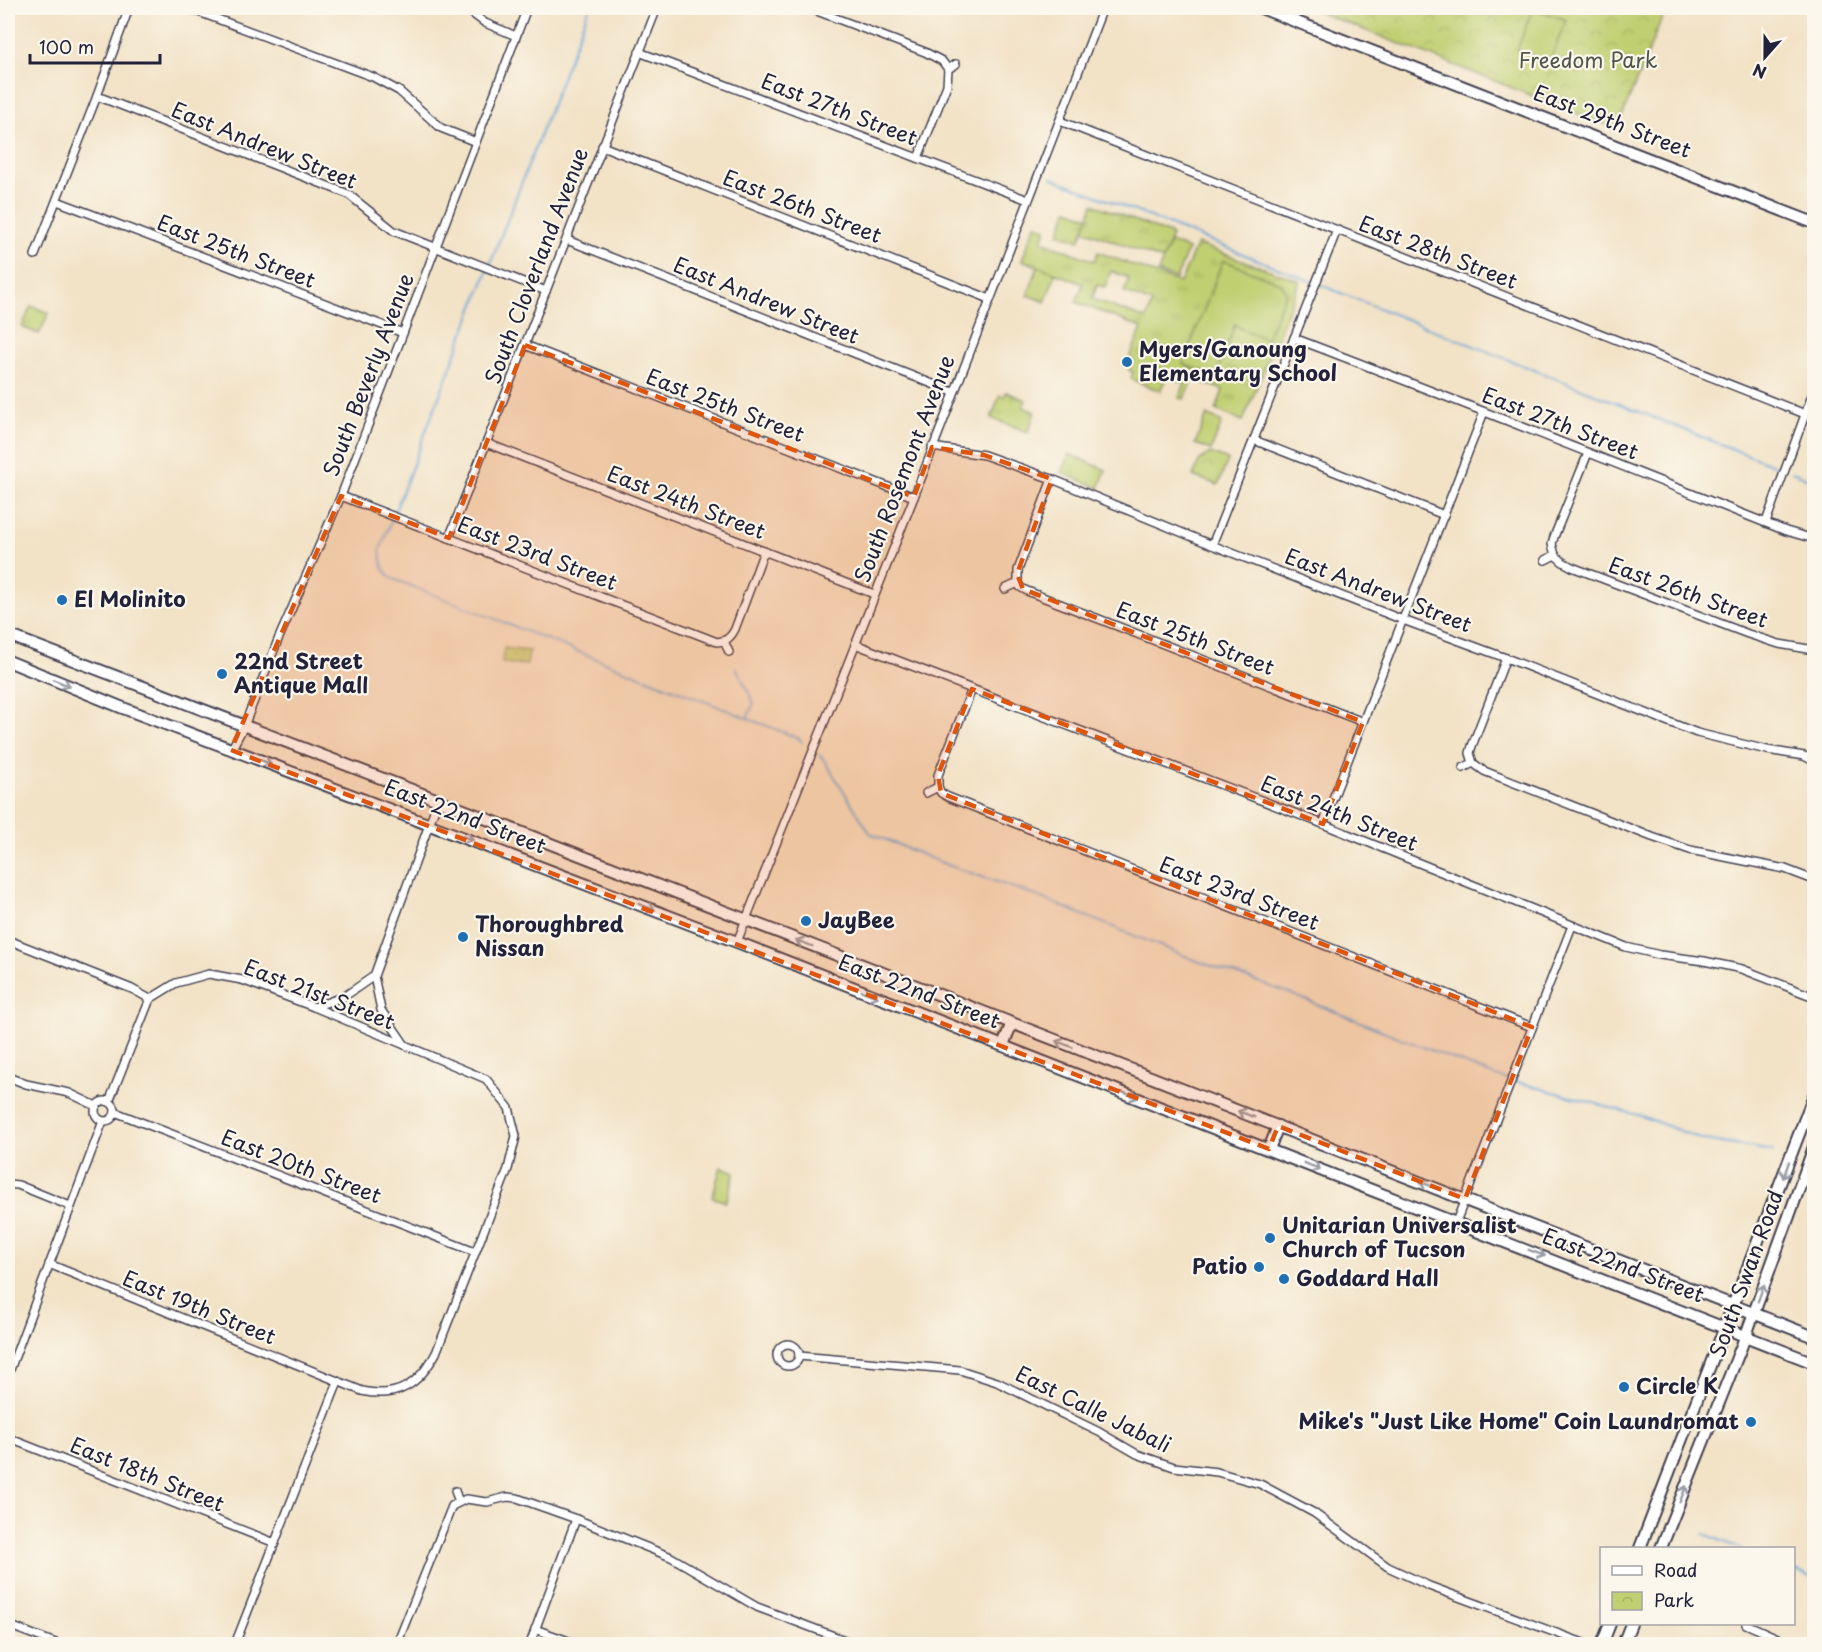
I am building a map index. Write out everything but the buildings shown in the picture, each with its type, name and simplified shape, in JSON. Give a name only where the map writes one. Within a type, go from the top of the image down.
[{"type":"main road","name":"East 29th Street","points":[[1261,8],[1815,223]]},
{"type":"main road","name":"East 22nd Street","points":[[8,635],[1278,1126],[1815,1337]]},
{"type":"main road","name":"East 22nd Street","points":[[8,661],[231,750],[430,824],[1003,1045],[1815,1363]]},
{"type":"main road","points":[[1003,1045],[1012,1023]]},
{"type":"main road","name":"South Swan Road","points":[[1640,1547],[1815,1095]]},
{"type":"main road","points":[[1269,1149],[1278,1126]]},
{"type":"main road","name":"South Swan Road","points":[[1661,1547],[1746,1335],[1815,1147]]},
{"type":"main road","points":[[1602,1644],[1609,1625]]},
{"type":"main road","points":[[1623,1644],[1630,1625]]},
{"type":"street","points":[[36,255],[129,8]]},
{"type":"street","points":[[188,8],[373,77],[399,91],[441,128],[476,142]]},
{"type":"street","points":[[465,8],[485,23],[516,36]]},
{"type":"street","name":"South Beverly Avenue","points":[[231,750],[244,726],[278,640],[341,496],[527,8]]},
{"type":"street","name":"South Cloverland Avenue","points":[[449,538],[657,8]]},
{"type":"street","points":[[809,8],[925,52],[942,61],[948,69],[947,85],[918,158]]},
{"type":"street","name":"South Rosemont Avenue","points":[[737,942],[914,497],[1103,8]]},
{"type":"street","name":"East 27th Street","points":[[639,52],[1028,200]]},
{"type":"street","points":[[948,69],[956,63]]},
{"type":"street","name":"East Andrew Street","points":[[97,96],[348,194],[394,231],[546,291]]},
{"type":"street","name":"East 28th Street","points":[[1060,121],[1805,414]]},
{"type":"street","name":"East 26th Street","points":[[602,146],[990,299]]},
{"type":"street","name":"East 25th Street","points":[[57,201],[403,333]]},
{"type":"street","points":[[1212,545],[1337,230]]},
{"type":"street","name":"East Andrew Street","points":[[567,240],[953,393]]},
{"type":"street","name":"East 27th Street","points":[[1294,338],[1815,539]]},
{"type":"street","name":"East 25th Street","points":[[525,345],[914,497]]},
{"type":"street","points":[[1766,522],[1815,390]]},
{"type":"street","points":[[1323,824],[1484,412]]},
{"type":"street","points":[[1254,440],[1444,515]]},
{"type":"street","name":"East 24th Street","points":[[486,443],[874,594]]},
{"type":"street","name":"East Andrew Street","points":[[932,447],[984,455],[1052,479],[1212,545],[1697,733],[1767,750],[1804,756],[1815,761]]},
{"type":"street","points":[[1545,560],[1555,555],[1552,544],[1554,537],[1588,453]]},
{"type":"street","points":[[1005,589],[1018,583],[1018,570],[1052,479]]},
{"type":"street","name":"East 23rd Street","points":[[341,496],[713,641],[723,641]]},
{"type":"street","points":[[729,652],[723,641],[729,638],[735,628],[764,551]]},
{"type":"street","name":"East 26th Street","points":[[1555,555],[1572,567],[1748,634],[1779,644],[1815,650]]},
{"type":"street","name":"East 25th Street","points":[[1018,583],[1026,591],[1363,722]]},
{"type":"street","name":"East 24th Street","points":[[855,644],[1323,824],[1626,947],[1660,956],[1704,961],[1742,969],[1815,997]]},
{"type":"street","points":[[1506,658],[1470,753],[1473,763],[1478,768],[1690,850],[1785,869],[1815,880]]},
{"type":"street","points":[[926,793],[938,787],[940,771],[972,689]]},
{"type":"street","points":[[1463,768],[1473,763]]},
{"type":"street","name":"East 23rd Street","points":[[938,787],[941,793],[948,797],[1532,1027]]},
{"type":"street","points":[[314,1007],[345,996],[374,976],[438,800]]},
{"type":"street","points":[[1456,1222],[1572,926]]},
{"type":"street","points":[[8,940],[132,989],[150,999],[110,1102]]},
{"type":"street","name":"East 21st Street","points":[[150,999],[176,983],[209,974],[242,980],[405,1045]]},
{"type":"street","name":"East 21st Street","points":[[374,976],[381,1010],[405,1045]]},
{"type":"street","name":"East 19th Street","points":[[49,1264],[362,1391],[385,1394],[401,1390],[415,1381],[428,1368],[436,1353],[508,1169],[516,1136],[509,1108],[486,1079],[405,1045]]},
{"type":"street","points":[[8,1077],[27,1084],[69,1093],[96,1106]]},
{"type":"street","points":[[101,1101],[110,1102],[115,1112],[110,1120],[102,1121],[96,1115],[96,1106],[101,1101]]},
{"type":"street","name":"East 20th Street","points":[[115,1112],[475,1252]]},
{"type":"street","points":[[8,1375],[102,1121]]},
{"type":"street","points":[[8,1184],[18,1185],[70,1206]]},
{"type":"street","name":"East Calle Jabali","points":[[799,1356],[960,1370],[997,1382],[1100,1432],[1137,1454],[1174,1467],[1217,1472],[1260,1484],[1314,1513],[1388,1566],[1429,1586],[1586,1644]]},
{"type":"street","points":[[235,1644],[338,1382]]},
{"type":"street","name":"East 18th Street","points":[[8,1438],[275,1543]]},
{"type":"street","points":[[455,1491],[461,1501]]},
{"type":"street","points":[[397,1644],[452,1506],[461,1501],[487,1502],[507,1497],[517,1498],[576,1519],[671,1557],[757,1607],[850,1644]]},
{"type":"street","points":[[530,1644],[576,1519]]},
{"type":"street","points":[[8,1624],[58,1644]]},
{"type":"street","points":[[1750,1625],[1791,1644]]},
{"type":"street","points":[[535,1629],[577,1644]]},
{"type":"highlighted area","points":[[525,345],[914,497],[932,447],[984,455],[1052,479],[1017,574],[1023,589],[1363,722],[1323,824],[972,689],[938,775],[941,793],[1532,1027],[1465,1199],[1278,1126],[1269,1149],[231,750],[341,496],[449,538]]},
{"type":"green space","name":"Freedom Park","points":[[1308,8],[1666,8],[1617,129]]},
{"type":"green space","points":[[1533,8],[1566,20],[1549,63],[1517,50]]},
{"type":"green space","points":[[1093,204],[1172,235],[1163,260],[1084,230]]},
{"type":"green space","points":[[1068,209],[1089,217],[1079,241],[1059,233]]},
{"type":"green space","points":[[1035,224],[1046,229],[1042,241],[1094,261],[1098,252],[1180,283],[1197,244],[1300,281],[1243,421],[1216,410],[1223,390],[1193,379],[1184,399],[1179,398],[1185,383],[1167,376],[1160,391],[1131,379],[1133,372],[1129,370],[1132,361],[1129,359],[1142,328],[1076,302],[1083,284],[1022,260]],"holes":[[[1111,271],[1129,278],[1124,292],[1152,303],[1146,319],[1092,299],[1097,285],[1105,287]]]},
{"type":"green space","points":[[1170,242],[1188,249],[1176,279],[1158,272]]},
{"type":"green space","points":[[1223,260],[1282,284],[1286,293],[1266,339],[1235,324],[1216,376],[1183,364]]},
{"type":"green space","points":[[1038,266],[1056,273],[1045,302],[1028,295]]},
{"type":"green space","points":[[31,306],[49,313],[39,334],[22,327]]},
{"type":"green space","points":[[1006,392],[1026,400],[1023,407],[1035,412],[1028,432],[991,418],[1000,395],[1004,397]]},
{"type":"green space","points":[[1207,415],[1222,422],[1211,450],[1195,444]]},
{"type":"green space","points":[[1210,453],[1228,460],[1218,485],[1193,476],[1199,461]]},
{"type":"green space","points":[[1069,454],[1106,470],[1099,488],[1062,473]]},
{"type":"green space","points":[[504,648],[529,651],[527,665],[502,663]]},
{"type":"green space","points":[[721,1167],[735,1172],[726,1202],[712,1197]]},
{"type":"waterway","points":[[589,8],[380,550],[383,568],[391,578],[798,738],[802,742]]},
{"type":"waterway","points":[[1052,178],[1778,467]]},
{"type":"waterway","points":[[1792,472],[1814,481]]},
{"type":"waterway","points":[[736,667],[754,703],[747,718]]},
{"type":"waterway","points":[[819,755],[870,833],[942,863],[1026,892],[1200,962],[1286,992],[1495,1076],[1641,1116],[1704,1140],[1773,1151]]},
{"type":"waterway","points":[[1704,1534],[1737,1547]]},
{"type":"waterway","points":[[1795,1570],[1814,1578]]},
{"type":"place","name":"Myers/Ganoung Elementary School","points":[[1127,362]]},
{"type":"place","name":"El Molinito","points":[[62,600]]},
{"type":"place","name":"22nd Street Antique Mall","points":[[222,674]]},
{"type":"place","name":"JayBee","points":[[806,921]]},
{"type":"place","name":"Thoroughbred Nissan","points":[[463,937]]},
{"type":"place","name":"Unitarian Universalist Church of Tucson","points":[[1270,1238]]},
{"type":"place","name":"Patio","points":[[1259,1267]]},
{"type":"place","name":"Goddard Hall","points":[[1284,1279]]},
{"type":"place","name":"Circle K","points":[[1624,1387]]},
{"type":"place","name":"Mike's \"Just Like Home\" Coin Laundromat","points":[[1751,1422]]}]
